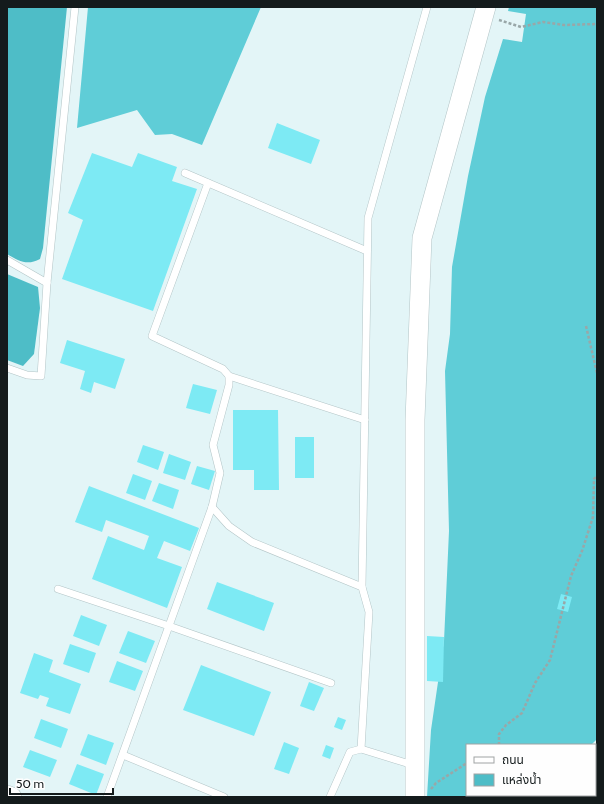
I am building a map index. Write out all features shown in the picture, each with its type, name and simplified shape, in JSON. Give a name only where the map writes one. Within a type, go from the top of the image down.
[{"type":"street","points":[[422,795],[415,766],[415,420],[422,238],[486,7]]},
{"type":"street","points":[[7,795],[12,797]]},
{"type":"lane","points":[[7,368],[27,375],[41,376],[47,283],[75,7]]},
{"type":"lane","points":[[361,749],[369,612],[362,586],[368,218],[427,7]]},
{"type":"lane","points":[[185,173],[367,251]]},
{"type":"lane","points":[[208,183],[152,336],[223,369],[229,376],[365,420]]},
{"type":"lane","points":[[7,260],[47,283]]},
{"type":"lane","points":[[107,797],[212,507],[220,474],[213,445],[229,385],[229,376]]},
{"type":"lane","points":[[212,507],[229,526],[252,542],[362,586]]},
{"type":"lane","points":[[58,590],[169,626],[331,683]]},
{"type":"lane","points":[[330,797],[350,752],[361,749],[415,766]]},
{"type":"lane","points":[[123,755],[224,797]]},
{"type":"path","points":[[507,22],[521,27],[543,22],[564,25],[597,24]]},
{"type":"path","points":[[586,326],[597,373]]},
{"type":"path","points":[[499,744],[499,734],[506,725],[522,713],[534,683],[550,660],[571,576],[582,551],[593,517],[594,479],[597,476]]},
{"type":"path","points":[[422,795],[436,783],[466,764]]},
{"type":"shaded area","points":[[88,7],[261,7],[202,145],[172,134],[155,135],[137,110],[77,128]]},
{"type":"shaded area","points":[[509,7],[597,7],[597,739],[592,744],[466,744],[466,796],[534,796],[427,797],[431,730],[444,641],[449,531],[445,371],[450,334],[452,267],[468,176],[485,97],[503,39],[522,42],[526,14],[508,11]]},
{"type":"water","points":[[7,7],[67,7],[43,248],[40,259],[31,262],[19,261],[7,254]]},
{"type":"water","points":[[7,274],[38,287],[40,308],[34,354],[23,366],[7,360]]},
{"type":"building","points":[[277,123],[320,140],[311,164],[268,148]]},
{"type":"building","points":[[92,153],[132,167],[138,153],[177,167],[172,181],[197,189],[153,311],[62,279],[83,220],[68,213]]},
{"type":"building","points":[[67,340],[125,359],[115,389],[94,382],[91,393],[80,389],[85,371],[60,363]]},
{"type":"building","points":[[193,384],[217,390],[210,414],[186,408]]},
{"type":"building","points":[[233,410],[278,410],[279,490],[254,490],[254,470],[233,470]]},
{"type":"building","points":[[295,437],[314,437],[314,478],[295,478]]},
{"type":"building","points":[[143,445],[164,452],[158,470],[137,462]]},
{"type":"building","points":[[169,454],[191,462],[185,480],[163,473]]},
{"type":"building","points":[[197,466],[215,471],[209,490],[191,484]]},
{"type":"building","points":[[133,474],[152,481],[145,500],[126,493]]},
{"type":"building","points":[[159,483],[179,490],[173,509],[152,501]]},
{"type":"building","points":[[89,486],[199,528],[190,551],[164,541],[157,558],[182,567],[167,608],[92,579],[108,536],[144,550],[149,536],[106,520],[102,532],[75,522]]},
{"type":"building","points":[[217,582],[274,603],[264,631],[207,609]]},
{"type":"building","points":[[561,594],[572,597],[568,612],[557,609]]},
{"type":"building","points":[[81,615],[107,625],[99,646],[73,636]]},
{"type":"building","points":[[128,631],[155,641],[146,663],[119,653]]},
{"type":"building","points":[[427,636],[444,637],[443,682],[427,681]]},
{"type":"building","points":[[70,644],[96,653],[89,673],[63,664]]},
{"type":"building","points":[[34,653],[53,660],[49,672],[81,684],[70,714],[46,706],[49,698],[40,695],[38,699],[20,693]]},
{"type":"building","points":[[117,661],[143,671],[135,691],[109,682]]},
{"type":"building","points":[[201,665],[271,692],[254,736],[183,710]]},
{"type":"building","points":[[309,682],[324,688],[314,711],[300,706]]},
{"type":"building","points":[[338,717],[346,720],[342,730],[334,727]]},
{"type":"building","points":[[41,719],[68,729],[61,748],[34,738]]},
{"type":"building","points":[[88,734],[114,743],[106,765],[80,755]]},
{"type":"building","points":[[284,742],[299,748],[289,774],[274,769]]},
{"type":"building","points":[[326,745],[334,748],[330,759],[322,756]]},
{"type":"building","points":[[30,750],[57,760],[50,777],[23,767]]},
{"type":"building","points":[[77,764],[104,774],[96,795],[69,784]]}]
